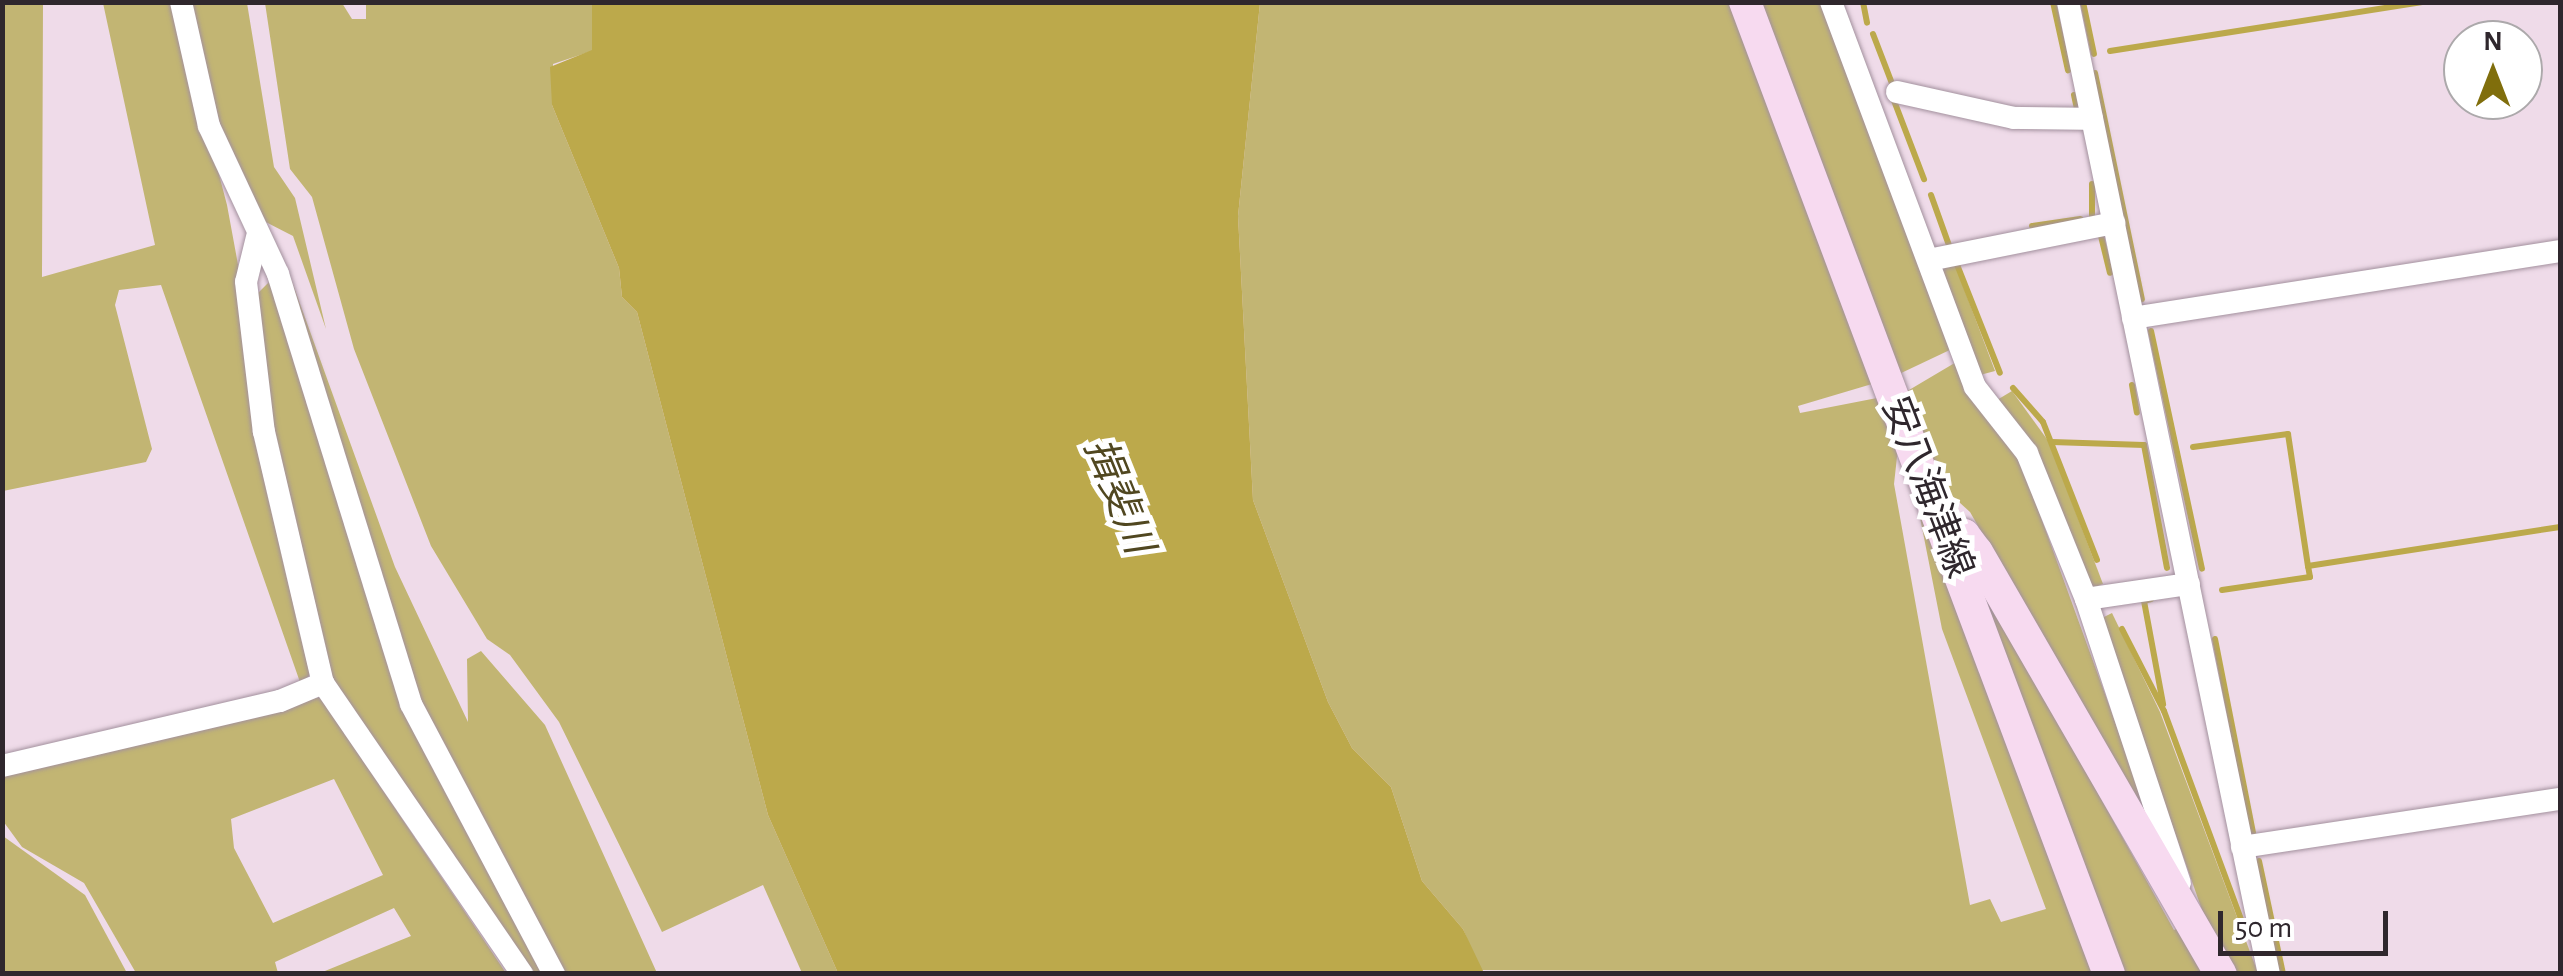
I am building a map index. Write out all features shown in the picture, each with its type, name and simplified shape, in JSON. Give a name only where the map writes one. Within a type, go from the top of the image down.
[{"type":"main road","name":"安八海津線","points":[[1745,2],[2109,974]]},
{"type":"main road","points":[[1947,537],[1964,534],[1977,552],[2221,974]]},
{"type":"street","points":[[181,2],[209,126],[278,274],[410,704],[554,974]]},
{"type":"street","points":[[1831,2],[1975,387],[2026,453],[2086,599],[2192,920]]},
{"type":"street","points":[[2068,2],[2269,974]]},
{"type":"street","points":[[1897,92],[2014,118],[2092,119]]},
{"type":"street","points":[[1929,260],[2114,222]]},
{"type":"street","points":[[258,237],[246,282],[264,432],[323,682],[522,974]]},
{"type":"street","points":[[2133,318],[2560,252]]},
{"type":"street","points":[[2086,599],[2189,584]]},
{"type":"street","points":[[2,766],[280,702],[323,682]]},
{"type":"street","points":[[2242,846],[2560,799]]},
{"type":"shaded area","points":[[3,3],[43,3],[42,277],[155,245],[103,3],[174,3],[227,205],[313,671],[301,685],[161,285],[119,290],[115,305],[152,449],[146,462],[3,491]]},
{"type":"shaded area","points":[[188,3],[247,3],[274,167],[295,198],[326,329],[293,236],[252,215],[236,184]]},
{"type":"shaded area","points":[[265,3],[342,3],[352,19],[366,19],[366,3],[592,3],[592,51],[553,64],[552,105],[619,268],[622,297],[637,312],[768,815],[838,973],[802,973],[763,885],[662,932],[559,722],[510,655],[487,639],[431,546],[354,349],[312,197],[290,169]]},
{"type":"shaded area","points":[[1260,3],[1731,3],[1872,384],[1798,406],[1800,413],[1877,398],[1898,448],[1894,484],[1970,905],[1990,899],[2001,922],[2046,909],[1942,629],[1915,492],[2094,973],[1480,970],[1463,929],[1422,881],[1391,787],[1352,748],[1328,702],[1253,500],[1238,216]]},
{"type":"shaded area","points":[[1758,3],[1822,3],[1954,348],[1897,375]]},
{"type":"shaded area","points":[[1954,262],[1995,371],[1980,375],[1939,265]]},
{"type":"shaded area","points":[[290,276],[395,567],[468,722],[467,659],[481,651],[545,725],[657,973],[565,973],[420,702]]},
{"type":"shaded area","points":[[270,281],[402,707],[541,973],[526,973],[332,678],[272,432],[255,296]]},
{"type":"shaded area","points":[[1958,361],[2018,454],[2159,843],[1970,512],[1937,482],[1904,393]]},
{"type":"shaded area","points":[[2012,391],[2049,442],[2103,584],[2089,589],[1997,400]]},
{"type":"shaded area","points":[[1961,547],[2174,930],[2183,926],[2209,973],[2121,973]]},
{"type":"shaded area","points":[[2112,613],[2160,712],[2258,973],[2238,973],[2202,910],[2100,619]]},
{"type":"shaded area","points":[[320,697],[506,973],[320,973],[411,936],[394,908],[275,962],[278,973],[136,973],[84,883],[22,847],[3,821],[3,772]],"holes":[[[334,779],[383,875],[273,923],[234,848],[231,819]]]},
{"type":"shaded area","points":[[3,836],[85,895],[127,973],[3,973]]},
{"type":"water","name":"揖斐川","points":[[592,3],[1260,3],[1238,216],[1253,500],[1328,702],[1352,748],[1391,787],[1422,881],[1463,929],[1484,973],[838,973],[768,815],[637,312],[622,297],[619,268],[552,105],[550,67],[592,50]]},
{"type":"waterway","points":[[1863,2],[1867,23]]},
{"type":"waterway","points":[[2053,2],[2068,70]]},
{"type":"waterway","points":[[2083,2],[2094,54]]},
{"type":"waterway","points":[[2110,51],[2422,2]]},
{"type":"waterway","points":[[1873,34],[1893,86]]},
{"type":"waterway","points":[[2095,73],[2142,299]]},
{"type":"waterway","points":[[2074,95],[2077,109]]},
{"type":"waterway","points":[[1893,98],[1924,179]]},
{"type":"waterway","points":[[2092,184],[2092,217]]},
{"type":"waterway","points":[[1931,195],[1950,248]]},
{"type":"waterway","points":[[2032,226],[2080,219]]},
{"type":"waterway","points":[[2100,232],[2110,273]]},
{"type":"waterway","points":[[1956,262],[2000,373]]},
{"type":"waterway","points":[[2151,331],[2202,569]]},
{"type":"waterway","points":[[2132,385],[2137,413]]},
{"type":"waterway","points":[[2013,388],[2043,422],[2097,560]]},
{"type":"waterway","points":[[2193,447],[2288,434],[2308,566]]},
{"type":"waterway","points":[[2052,442],[2144,445],[2167,568]]},
{"type":"waterway","points":[[2222,590],[2310,577],[2308,566],[2560,527]]},
{"type":"waterway","points":[[2151,599],[2144,601],[2163,704]]},
{"type":"waterway","points":[[2122,629],[2164,711],[2246,933]]},
{"type":"waterway","points":[[2215,639],[2253,833]]},
{"type":"waterway","points":[[2259,861],[2283,974]]}]
